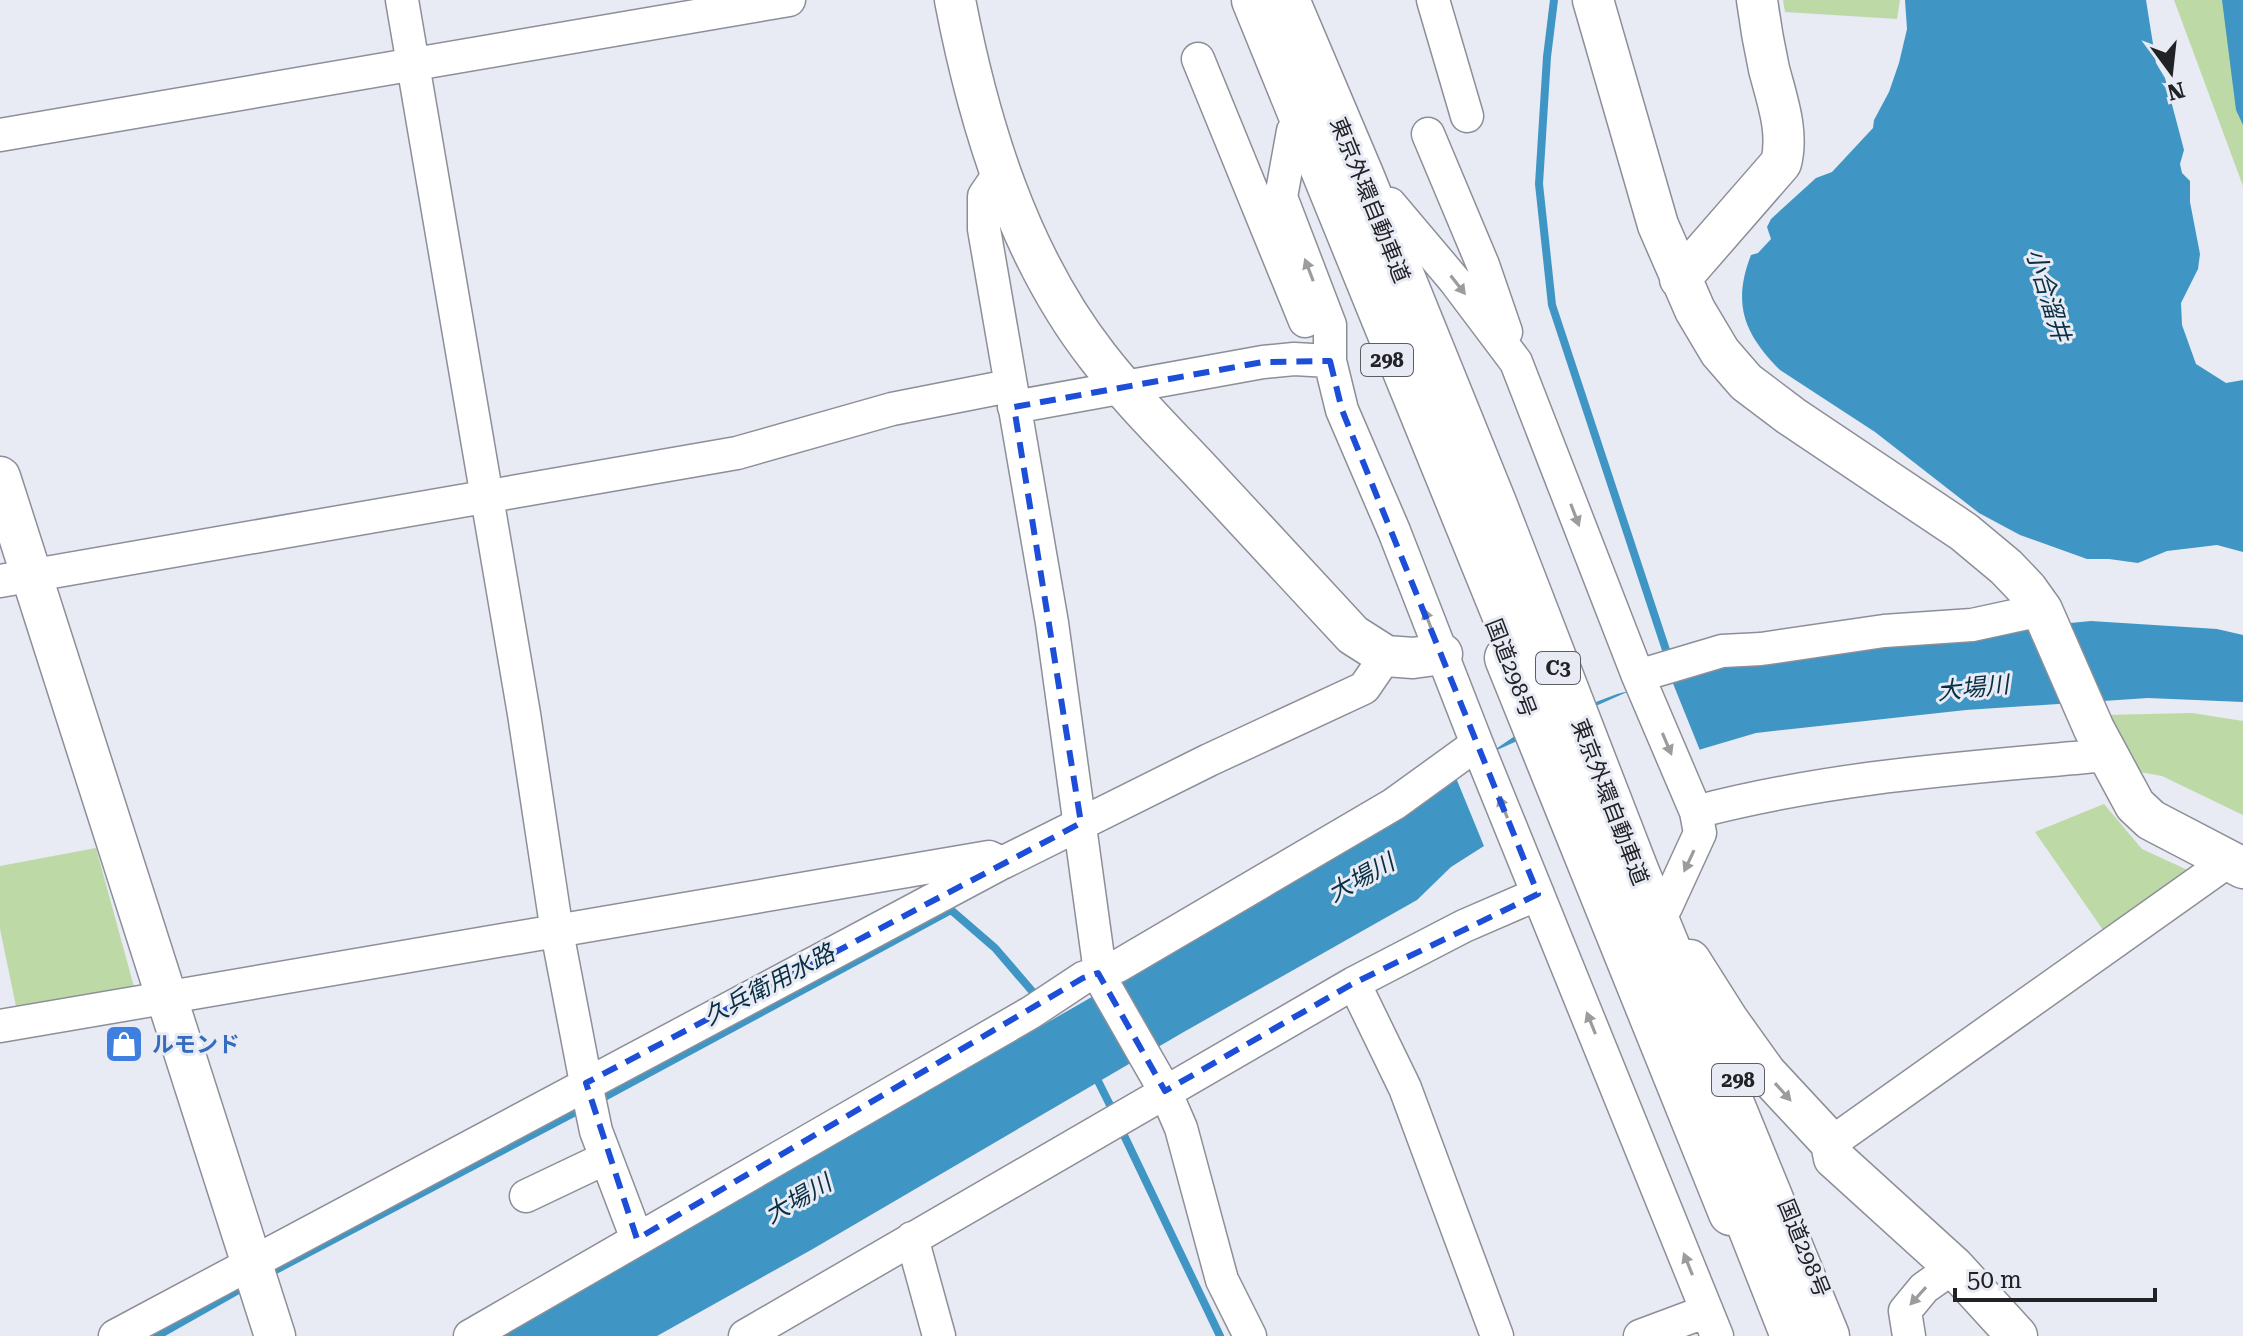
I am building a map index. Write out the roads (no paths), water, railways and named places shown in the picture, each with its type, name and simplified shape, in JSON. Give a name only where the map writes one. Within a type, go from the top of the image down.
[{"type":"highway","name":"国道298号","points":[[1239,0],[1461,537],[1531,721],[1781,1336]]},
{"type":"highway","name":"東京外環自動車道","points":[[1254,0],[1606,863],[1793,1336]]},
{"type":"highway","name":"東京外環自動車道","points":[[1287,0],[1483,475],[1636,870],[1827,1336]]},
{"type":"highway","name":"国道298号","points":[[1310,0],[1666,907],[1690,960],[1839,1336]]},
{"type":"street","points":[[402,0],[524,714],[557,932],[596,1131],[637,1239]]},
{"type":"street","points":[[0,135],[789,0]]},
{"type":"street","points":[[955,0],[965,49],[1001,171],[1031,245],[1065,307],[1098,357],[1353,635],[1386,656],[1413,658],[1442,654]]},
{"type":"street","points":[[1433,0],[1467,116]]},
{"type":"street","points":[[1593,0],[1658,225],[1680,279],[1720,352],[1746,382],[1791,416],[1964,532],[2006,567],[2027,589],[2044,614],[2100,742],[2125,790],[2151,820],[2235,865],[1831,1143]]},
{"type":"street","points":[[1680,279],[1781,163],[1784,131],[1761,34],[1757,0]]},
{"type":"street","points":[[1198,59],[1309,329],[1330,361]]},
{"type":"street","points":[[1293,131],[1281,197],[1330,325],[1330,361],[1342,410],[1394,531],[1712,1323],[1640,1336]]},
{"type":"street","points":[[1428,134],[1483,265],[1516,362],[1638,676],[1696,812],[1700,833],[1666,907]]},
{"type":"street","points":[[1001,171],[984,196],[984,229],[1052,623],[1103,979],[1165,1091],[1181,1128],[1222,1280],[1250,1336]]},
{"type":"street","points":[[1390,204],[1455,281],[1516,362]]},
{"type":"street","points":[[16,578],[737,453],[892,409],[1123,386],[1263,362],[1294,359],[1330,361]]},
{"type":"street","points":[[0,477],[16,578],[168,996],[275,1336]]},
{"type":"street","points":[[1638,676],[1722,651],[1761,649],[1884,631],[1972,625],[2044,614]]},
{"type":"street","points":[[115,1336],[1002,863],[1364,688],[1386,656]]},
{"type":"street","points":[[1696,812],[1797,788],[2100,742]]},
{"type":"street","points":[[470,1336],[1030,1013],[1083,978],[1103,979],[1118,966],[1394,804],[1477,744]]},
{"type":"street","points":[[0,1026],[989,857],[1002,863]]},
{"type":"street","points":[[745,1336],[1354,983],[1464,926],[1533,882]]},
{"type":"street","points":[[1690,960],[1766,1073],[1831,1143],[1834,1158],[1954,1267],[2017,1336]]},
{"type":"street","points":[[1354,983],[1405,1088],[1497,1336]]},
{"type":"street","points":[[526,1196],[606,1158]]},
{"type":"street","points":[[912,1238],[939,1336]]},
{"type":"street","points":[[1909,1336],[1905,1311],[1924,1288],[1954,1267]]},
{"type":"water","name":"小合溜井","points":[[1905,0],[2146,0],[2156,63],[2165,78],[2184,150],[2180,164],[2182,173],[2190,181],[2190,202],[2200,254],[2198,269],[2181,303],[2182,325],[2196,364],[2226,383],[2243,380],[2243,552],[2217,545],[2167,551],[2138,563],[2087,559],[2020,535],[1979,513],[1875,432],[1780,370],[1750,331],[1742,303],[1742,289],[1751,255],[1758,253],[1771,239],[1767,227],[1771,219],[1816,178],[1832,172],[1873,128],[1899,63],[1907,29]]},
{"type":"water","points":[[2222,0],[2243,0],[2243,125],[2236,110]]},
{"type":"water","name":"大場川","points":[[2091,621],[2217,629],[2243,635],[2243,702],[2148,698],[1966,710],[1756,733],[1651,764],[1558,799],[1451,867],[1417,900],[657,1336],[502,1336],[1264,898],[1404,812],[1525,729],[1617,694],[1733,665],[1910,639]]},
{"type":"waterway","points":[[1554,0],[1539,184],[1552,305],[1669,659]]},
{"type":"waterway","name":"久兵衛用水路","points":[[597,1101],[951,910],[995,948],[1038,998]]},
{"type":"waterway","name":"久兵衛用水路","points":[[1094,1073],[1115,1115]]},
{"type":"waterway","name":"久兵衛用水路","points":[[268,1274],[585,1107]]},
{"type":"waterway","name":"久兵衛用水路","points":[[1120,1127],[1220,1336]]},
{"type":"waterway","name":"久兵衛用水路","points":[[157,1336],[249,1284]]},
{"type":"place","name":"ルモンド","points":[[124,1044]]}]
